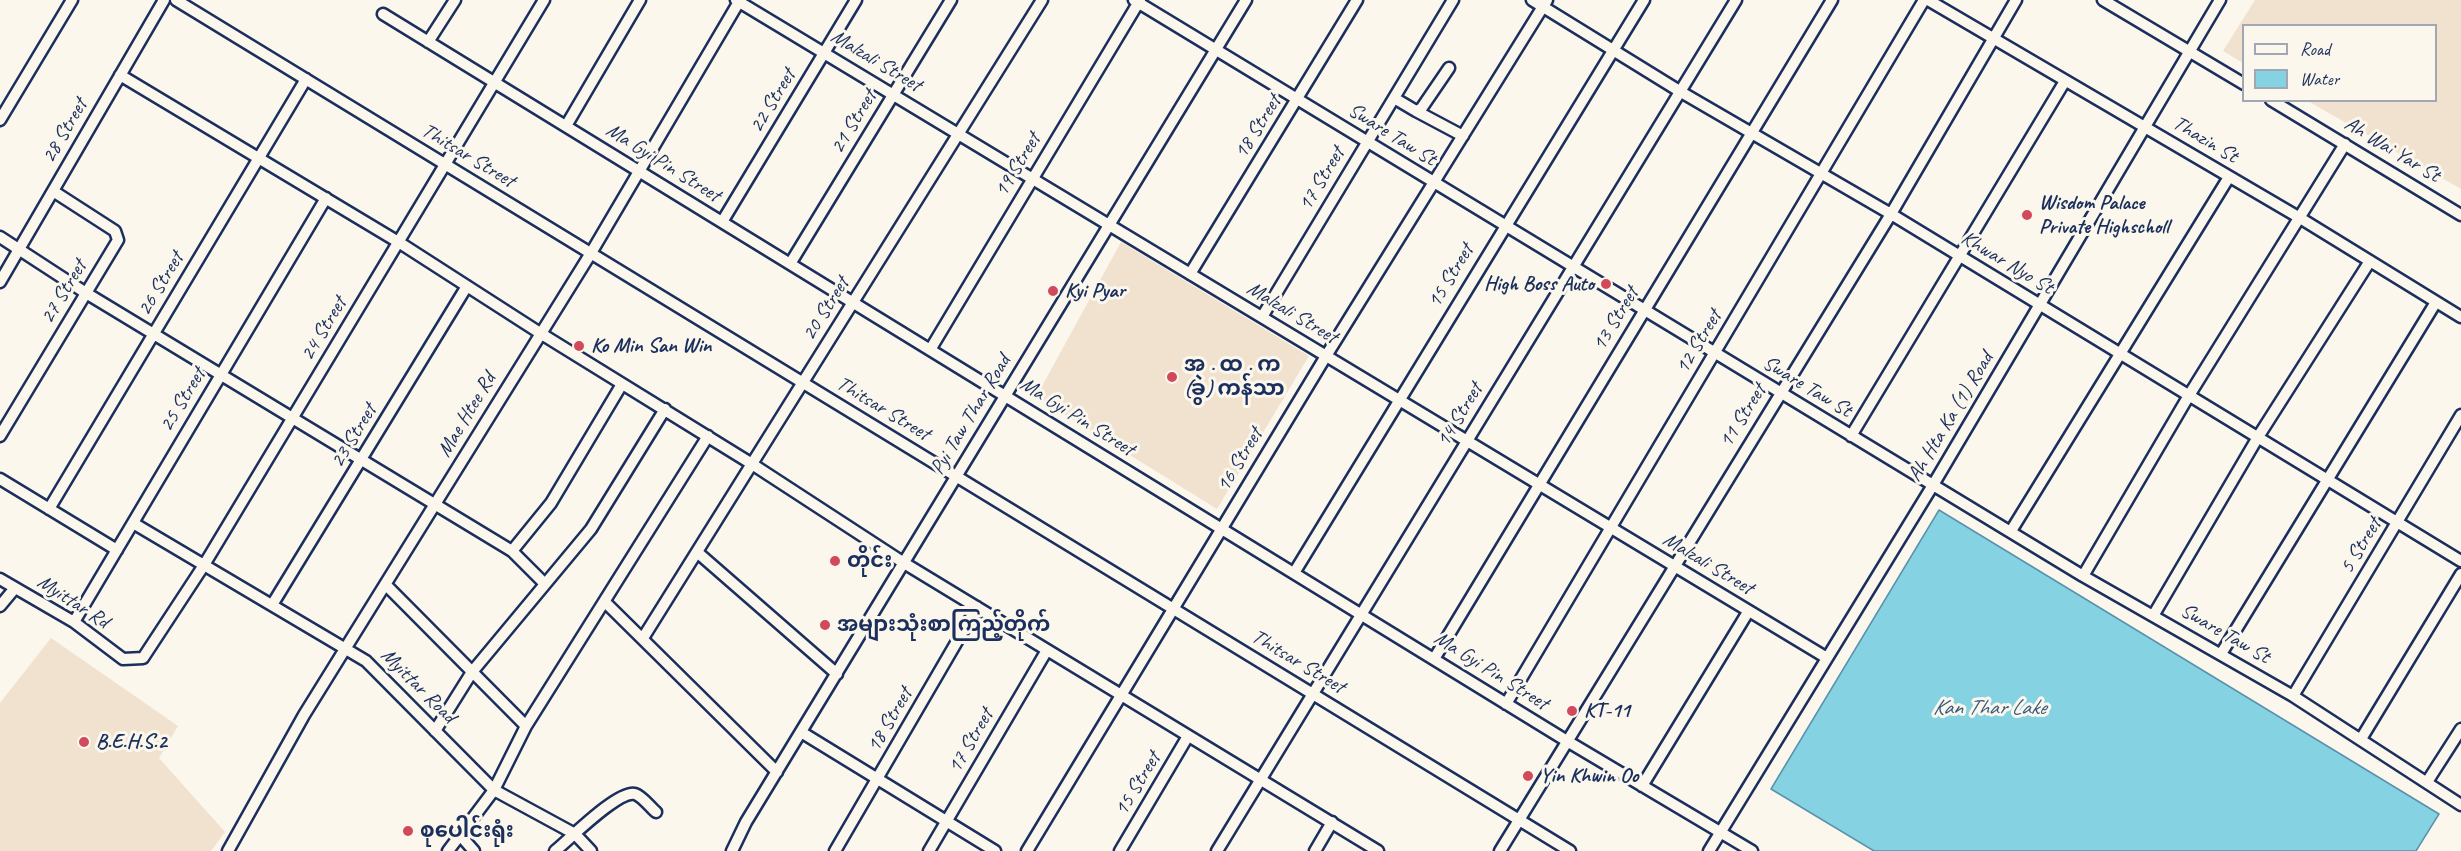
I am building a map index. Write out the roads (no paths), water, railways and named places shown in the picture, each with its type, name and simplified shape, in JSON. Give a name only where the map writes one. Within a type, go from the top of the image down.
[{"type":"street","points":[[0,120],[72,0]]},
{"type":"street","name":"28 Street","points":[[0,282],[164,0]]},
{"type":"street","name":"Thitsar Street","points":[[176,0],[1570,851]]},
{"type":"street","points":[[428,42],[454,0]]},
{"type":"street","name":"24 Street","points":[[123,659],[143,658],[204,566],[544,0]]},
{"type":"street","points":[[566,126],[640,0]]},
{"type":"street","name":"Malzali Street","points":[[738,0],[1827,658]]},
{"type":"street","name":"Mae Htee Rd","points":[[228,851],[304,715],[591,254],[738,0]]},
{"type":"street","name":"22 Street","points":[[722,222],[856,0]]},
{"type":"street","name":"21 Street","points":[[790,264],[951,0]]},
{"type":"street","name":"20 Street","points":[[643,638],[1042,0]]},
{"type":"street","name":"Pyi Taw Thar Road","points":[[732,851],[746,822],[1246,0]]},
{"type":"street","name":"18 Street","points":[[1190,274],[1357,0]]},
{"type":"street","name":"17 Street","points":[[1262,317],[1453,0]]},
{"type":"street","name":"Khwar Nyo St","points":[[1532,0],[1545,3],[1614,51],[1681,92],[1891,214],[2188,397],[2328,478],[2461,561]]},
{"type":"street","name":"15 Street","points":[[1294,573],[1504,225],[1644,0]]},
{"type":"street","name":"14 Street","points":[[1217,851],[1736,0]]},
{"type":"street","name":"13 Street","points":[[1434,659],[1832,0]]},
{"type":"street","name":"Thazin St","points":[[1926,0],[2300,218],[2461,317]]},
{"type":"street","name":"12 Street","points":[[1506,704],[1926,0]]},
{"type":"street","name":"11 Street","points":[[1500,851],[1891,214],[2016,0]]},
{"type":"street","points":[[2103,0],[2242,83]]},
{"type":"street","name":"Ah Hta Ka (1) Road","points":[[1709,851],[1933,486],[2220,0]]},
{"type":"street","name":"Sware Taw St","points":[[1137,1],[1933,486],[2083,576],[2293,696],[2461,805]]},
{"type":"street","name":"19 Street","points":[[930,350],[1137,1]]},
{"type":"street","name":"16 Street","points":[[1027,851],[1326,356],[1545,3]]},
{"type":"street","name":"Ma Gyi Pin Street","points":[[383,14],[1506,704],[1752,851]]},
{"type":"street","points":[[1416,111],[1425,105],[1449,68]]},
{"type":"street","points":[[120,75],[400,243],[540,333],[708,436],[904,563],[1261,778],[1377,851]]},
{"type":"street","name":"26 Street","points":[[50,509],[306,79]]},
{"type":"street","points":[[1851,436],[2065,81]]},
{"type":"street","points":[[1394,98],[1463,136]]},
{"type":"street","name":"Ah Wai Yar St","points":[[2274,102],[2461,214]]},
{"type":"street","points":[[2083,576],[2188,397],[2346,144]]},
{"type":"street","points":[[2011,531],[2229,177]]},
{"type":"street","name":"27 Street","points":[[0,436],[119,236],[53,191]]},
{"type":"street","name":"25 Street","points":[[74,622],[326,198]]},
{"type":"street","points":[[0,237],[86,293],[512,550],[544,584]]},
{"type":"street","points":[[2153,616],[2258,437],[2370,261]]},
{"type":"street","name":"23 Street","points":[[272,605],[467,286]]},
{"type":"street","points":[[2221,654],[2436,302]]},
{"type":"street","points":[[512,550],[551,503],[622,384]]},
{"type":"street","points":[[435,731],[472,672],[591,529],[665,409]]},
{"type":"street","name":"5 Street","points":[[2293,696],[2461,415]]},
{"type":"street","points":[[448,851],[495,790],[526,726],[606,603],[708,436]]},
{"type":"street","points":[[0,479],[117,550]]},
{"type":"street","name":"Myittar Road","points":[[132,524],[366,661],[495,790],[575,834],[591,851]]},
{"type":"street","points":[[697,552],[837,674]]},
{"type":"street","points":[[2361,739],[2461,574]]},
{"type":"street","name":"Myittar Rd","points":[[0,579],[74,622],[123,659]]},
{"type":"street","points":[[386,585],[526,726]]},
{"type":"street","points":[[0,606],[15,588]]},
{"type":"street","points":[[606,603],[777,772]]},
{"type":"street","name":"18 Street","points":[[835,851],[977,607]]},
{"type":"street","points":[[1642,786],[1748,612]]},
{"type":"street","name":"17 Street","points":[[929,851],[1047,650]]},
{"type":"street","points":[[2427,782],[2461,729]]},
{"type":"street","points":[[801,732],[995,851]]},
{"type":"street","name":"15 Street","points":[[1120,851],[1188,736]]},
{"type":"street","points":[[555,851],[617,798],[631,793],[638,794],[656,812]]},
{"type":"street","points":[[1315,851],[1332,822]]},
{"type":"street","points":[[460,835],[474,851]]},
{"type":"water","name":"Kan Thar Lake","points":[[1939,510],[2439,814],[2416,851],[1874,851],[1771,789]]},
{"type":"place","name":"Wisdom Palace Private Highscholl","points":[[2027,215]]},
{"type":"place","name":"High Boss Auto","points":[[1606,284]]},
{"type":"place","name":"Kyi Pyar","points":[[1053,291]]},
{"type":"place","name":"Ko Min San Win","points":[[579,346]]},
{"type":"place","name":"အ . ထ . က (ခွဲ) ကန်သာ","points":[[1172,377]]},
{"type":"place","name":"တိုင်း","points":[[835,561]]},
{"type":"place","name":"အများသုံးစာကြည့်တိုက်","points":[[825,625]]},
{"type":"place","name":"KT-11","points":[[1572,711]]},
{"type":"place","name":"B.E.H.S.2","points":[[84,742]]},
{"type":"place","name":"Yin Khwin Oo","points":[[1528,776]]},
{"type":"place","name":"စုပေါင်းရုံး","points":[[408,831]]}]
